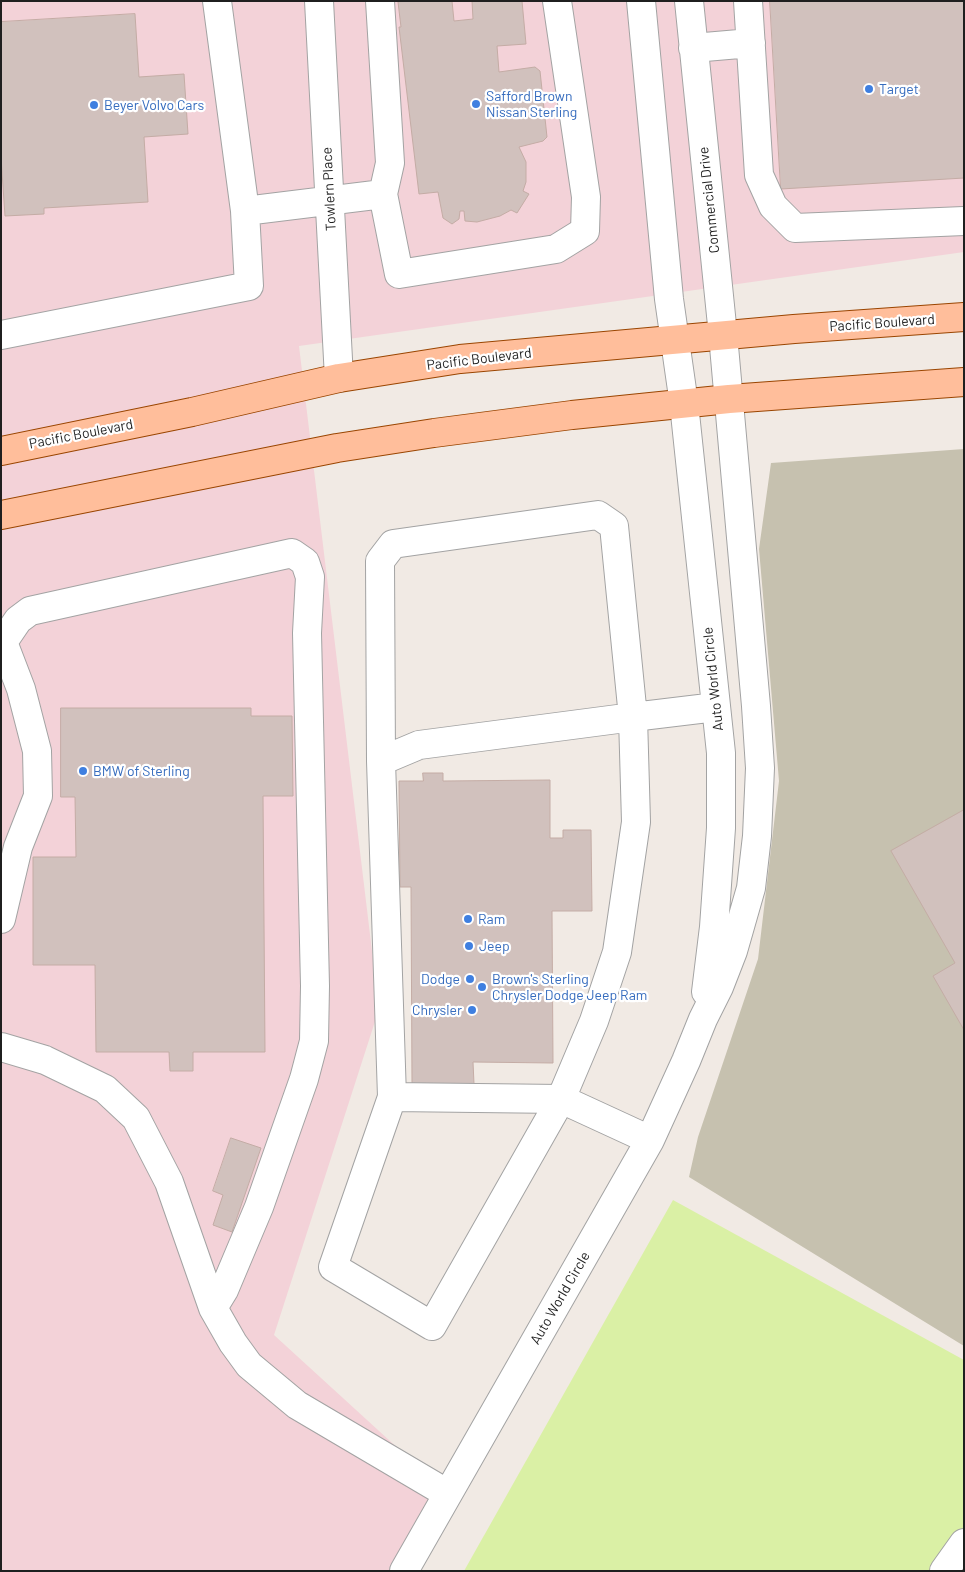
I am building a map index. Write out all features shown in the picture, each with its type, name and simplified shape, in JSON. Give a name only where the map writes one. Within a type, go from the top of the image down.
[{"type":"main road","name":"Pacific Boulevard","points":[[1,451],[192,412],[339,378],[460,359],[964,317]]},
{"type":"main road","points":[[1,515],[337,448],[572,415],[729,398],[964,382]]},
{"type":"street","points":[[1,335],[249,286],[245,211],[217,1]]},
{"type":"street","name":"Towlern Place","points":[[319,1],[339,378]]},
{"type":"street","points":[[380,1],[390,163],[383,194],[399,274],[556,249],[585,231],[586,197],[557,1]]},
{"type":"street","points":[[641,1],[669,299],[675,341]]},
{"type":"street","name":"Commercial Drive","points":[[689,1],[729,398]]},
{"type":"street","points":[[748,1],[759,175],[773,206],[795,228],[964,221]]},
{"type":"street","points":[[694,48],[751,43]]},
{"type":"street","points":[[245,211],[383,194]]},
{"type":"street","name":"Auto World Circle","points":[[675,341],[684,404],[721,753],[721,828],[714,927],[703,1018]]},
{"type":"street","name":"Auto World Circle","points":[[404,1571],[650,1140],[686,1061],[703,1018],[719,987],[733,951],[751,888],[757,836],[760,768],[750,626],[729,398]]},
{"type":"street","points":[[598,515],[614,526],[634,716],[636,822],[617,952],[594,1020],[560,1099],[432,1326],[333,1267],[392,1097],[381,761],[380,561],[393,544],[598,515]]},
{"type":"street","points":[[1,919],[18,847],[38,796],[37,751],[21,688],[3,642],[18,620],[30,611],[292,553],[305,562],[310,577],[307,633],[315,986],[314,1041],[304,1079],[259,1207],[224,1290],[213,1308]]},
{"type":"street","points":[[381,761],[419,745],[716,707]]},
{"type":"street","points":[[1,1047],[45,1060],[106,1089],[136,1118],[169,1182],[213,1308],[233,1343],[249,1365],[297,1405],[448,1494]]},
{"type":"street","points":[[392,1097],[560,1099],[650,1140]]},
{"type":"street","points":[[944,1571],[964,1543]]},
{"type":"shaded area","points":[[1,1],[964,1],[964,252],[299,346],[379,1009],[274,1335],[448,1494],[404,1571],[1,1571]]},
{"type":"shaded area","points":[[964,449],[964,1346],[689,1177],[698,1137],[758,959],[779,781],[759,549],[771,463]]},
{"type":"green space","points":[[673,1200],[964,1360],[964,1571],[464,1571]]},
{"type":"building","name":"Safford Brown Nissan Sterling","points":[[452,1],[454,21],[473,19],[472,1],[522,1],[526,44],[497,46],[499,72],[535,67],[540,71],[547,137],[543,141],[519,147],[526,162],[526,182],[523,191],[529,194],[517,213],[511,210],[500,216],[477,222],[465,221],[464,211],[460,211],[459,219],[452,224],[443,218],[438,192],[419,194],[399,27],[401,27],[398,2]]},
{"type":"building","name":"Target","points":[[770,1],[964,1],[964,178],[781,189]]},
{"type":"building","name":"Beyer Volvo Cars","points":[[135,14],[139,77],[184,74],[188,134],[144,137],[148,202],[44,208],[44,214],[5,216],[1,157],[1,22]]},
{"type":"building","points":[[61,708],[251,708],[251,716],[292,716],[293,796],[263,796],[265,1052],[193,1052],[193,1071],[170,1071],[169,1052],[96,1052],[95,965],[33,965],[33,857],[76,857],[75,797],[61,797]]},
{"type":"building","name":"Brown's Sterling Chrysler Dodge Jeep Ram","points":[[423,773],[443,773],[443,781],[550,780],[550,838],[563,838],[563,830],[591,830],[592,911],[552,911],[553,1063],[473,1062],[474,1084],[412,1084],[411,887],[400,887],[399,781],[423,781]]},
{"type":"building","points":[[964,810],[964,1030],[933,976],[955,963],[891,851]]},
{"type":"building","points":[[231,1138],[261,1148],[232,1232],[213,1225],[223,1195],[213,1191]]},
{"type":"place","name":"Target","points":[[869,89]]},
{"type":"place","name":"Safford Brown Nissan Sterling","points":[[476,104]]},
{"type":"place","name":"Beyer Volvo Cars","points":[[94,105]]},
{"type":"place","name":"BMW of Sterling","points":[[83,771]]},
{"type":"place","name":"Ram","points":[[468,919]]},
{"type":"place","name":"Jeep","points":[[469,946]]},
{"type":"place","name":"Dodge","points":[[470,979]]},
{"type":"place","name":"Brown's Sterling Chrysler Dodge Jeep Ram","points":[[482,987]]},
{"type":"place","name":"Chrysler","points":[[472,1010]]}]
